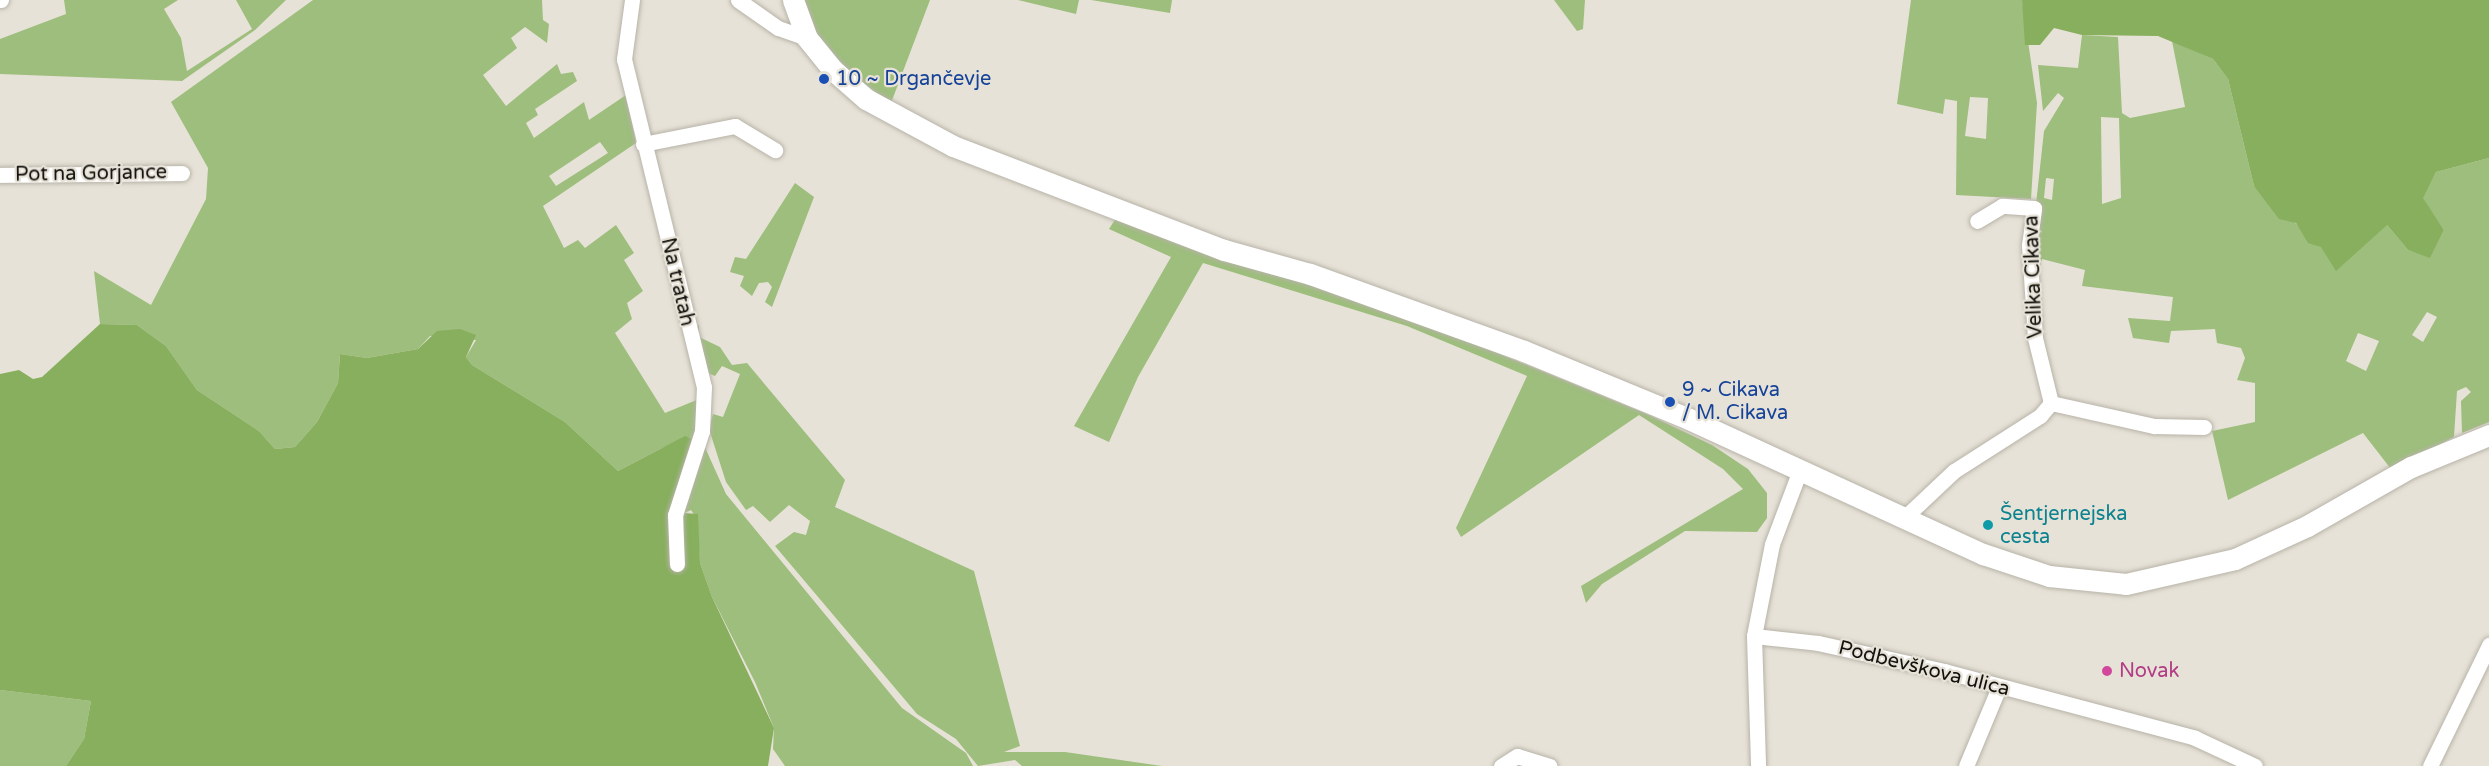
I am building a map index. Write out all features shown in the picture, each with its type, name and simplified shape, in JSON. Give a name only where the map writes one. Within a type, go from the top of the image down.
[{"type":"main road","points":[[793,0],[807,38],[853,88],[908,124],[990,161],[1224,250],[1310,274],[1524,351],[1800,470],[1903,519],[2049,576],[2103,585],[2153,580],[2275,543],[2411,466],[2489,435]]},
{"type":"street","name":"Na tratah","points":[[632,0],[624,59],[704,387],[702,431],[675,516],[677,564]]},
{"type":"street","points":[[738,0],[778,28],[807,38]]},
{"type":"street","points":[[643,144],[739,126],[776,150]]},
{"type":"street","name":"Pot na Gorjance","points":[[0,175],[182,173]]},
{"type":"street","name":"Velika Cikava","points":[[1977,221],[2002,206],[2034,208],[2029,245],[2035,338],[2051,403]]},
{"type":"street","points":[[1903,519],[1954,471],[2040,417],[2051,403],[2154,426],[2204,427]]},
{"type":"street","points":[[1758,766],[1754,636],[1772,544],[1800,470]]},
{"type":"street","name":"Podbevškova ulica","points":[[1754,636],[1818,643],[1999,687],[2195,738],[2255,766]]},
{"type":"street","points":[[2430,766],[2489,645]]},
{"type":"street","points":[[1966,766],[1999,687]]},
{"type":"street","points":[[1501,766],[1517,756],[1549,766]]},
{"type":"green space","points":[[64,0],[178,0],[164,9],[181,38],[187,71],[252,29],[236,0],[286,0],[255,30],[182,81],[0,74],[0,39],[66,14]]},
{"type":"green space","points":[[313,0],[542,0],[543,20],[549,24],[547,43],[525,27],[511,38],[517,48],[483,75],[506,106],[557,64],[561,74],[573,72],[577,81],[535,109],[538,115],[526,123],[534,138],[584,102],[589,120],[626,95],[636,143],[543,206],[564,248],[578,240],[585,248],[616,225],[634,253],[624,260],[643,291],[627,303],[632,319],[615,333],[665,413],[699,399],[694,440],[662,448],[618,471],[565,422],[472,365],[466,357],[476,340],[430,336],[418,349],[367,358],[340,354],[338,383],[317,422],[295,447],[275,449],[259,431],[197,390],[166,346],[137,325],[100,324],[94,271],[151,305],[206,199],[208,168],[171,102]],"holes":[[[600,142],[608,153],[556,186],[549,176]]]},
{"type":"green space","points":[[801,0],[930,0],[891,103],[847,71],[812,30]]},
{"type":"green space","points":[[1018,0],[1079,0],[1076,14]]},
{"type":"green space","points":[[1091,0],[1172,0],[1170,13]]},
{"type":"green space","points":[[1554,0],[1585,0],[1583,29],[1577,31]]},
{"type":"green space","points":[[1911,0],[2022,0],[2037,103],[2031,199],[1956,195],[1957,101],[1945,99],[1943,114],[1897,104]],"holes":[[[1970,97],[1988,98],[1986,139],[1965,136]]]},
{"type":"green space","points":[[2022,0],[2489,0],[2489,158],[2436,172],[2423,198],[2444,230],[2430,258],[2408,250],[2387,225],[2336,271],[2321,247],[2308,243],[2296,223],[2279,219],[2254,186],[2228,79],[2213,59],[2158,36],[2082,35],[2054,28],[2040,45],[2025,45]]},
{"type":"green space","points":[[2082,35],[2118,37],[2122,113],[2130,118],[2185,107],[2172,41],[2213,59],[2228,79],[2254,186],[2304,231],[2387,225],[2408,250],[2430,257],[2444,230],[2422,198],[2436,172],[2489,158],[2489,422],[2462,433],[2461,401],[2471,392],[2466,387],[2457,391],[2454,437],[2391,469],[2363,433],[2228,500],[2212,431],[2255,422],[2255,383],[2237,380],[2245,358],[2241,348],[2217,343],[2215,329],[2171,331],[2169,343],[2133,338],[2128,318],[2170,321],[2173,297],[2082,286],[2085,270],[2042,259],[2034,291],[2031,249],[2044,131],[2064,98],[2058,93],[2043,111],[2038,65],[2078,68]],"holes":[[[2101,117],[2119,118],[2121,198],[2102,204]],[[2046,178],[2054,179],[2052,200],[2044,198]],[[2427,312],[2437,317],[2423,342],[2412,335]],[[2358,333],[2379,341],[2366,371],[2346,361]]]},
{"type":"green space","points":[[795,183],[814,197],[772,307],[765,302],[772,287],[768,282],[759,283],[752,296],[740,286],[744,276],[730,272],[735,257],[746,259]]},
{"type":"green space","points":[[1116,218],[1217,256],[1385,307],[1649,415],[1712,445],[1748,469],[1767,493],[1767,518],[1757,532],[1685,531],[1602,584],[1586,603],[1581,586],[1743,489],[1723,469],[1639,415],[1461,537],[1456,528],[1527,376],[1407,326],[1203,263],[1138,377],[1109,442],[1074,426],[1171,257],[1109,229]]},
{"type":"green space","points":[[100,324],[137,325],[166,346],[197,390],[259,431],[275,449],[295,447],[317,422],[338,383],[340,354],[367,358],[418,349],[437,331],[460,329],[476,335],[466,357],[472,365],[565,422],[618,471],[685,436],[694,440],[669,515],[683,535],[684,513],[698,514],[700,563],[712,597],[774,728],[768,766],[66,766],[84,739],[91,701],[0,690],[0,374],[19,370],[33,379],[42,377]]},
{"type":"green space","points":[[699,325],[699,337],[720,347],[732,365],[747,363],[845,480],[835,507],[974,571],[1020,746],[1004,752],[1065,752],[1162,766],[1022,766],[1015,760],[978,766],[956,739],[917,714],[775,546],[794,532],[806,535],[810,521],[789,505],[770,522],[753,506],[746,510],[726,482],[709,429],[713,414],[723,417],[740,374],[722,366],[715,376],[703,371],[692,331]]},
{"type":"green space","points":[[703,443],[726,494],[902,708],[966,753],[973,766],[785,766],[773,749],[774,728],[755,682],[712,597],[700,563],[697,519],[691,510],[684,513],[686,492]]},
{"type":"green space","points":[[0,690],[91,701],[84,739],[66,766],[0,766]]},
{"type":"place","name":"10 ~ Drgančevje","points":[[824,79]]},
{"type":"place","name":"9 ~ Cikava / M. Cikava","points":[[1670,402]]},
{"type":"place","name":"Šentjernejska cesta","points":[[1988,525]]},
{"type":"place","name":"Novak","points":[[2107,671]]}]
